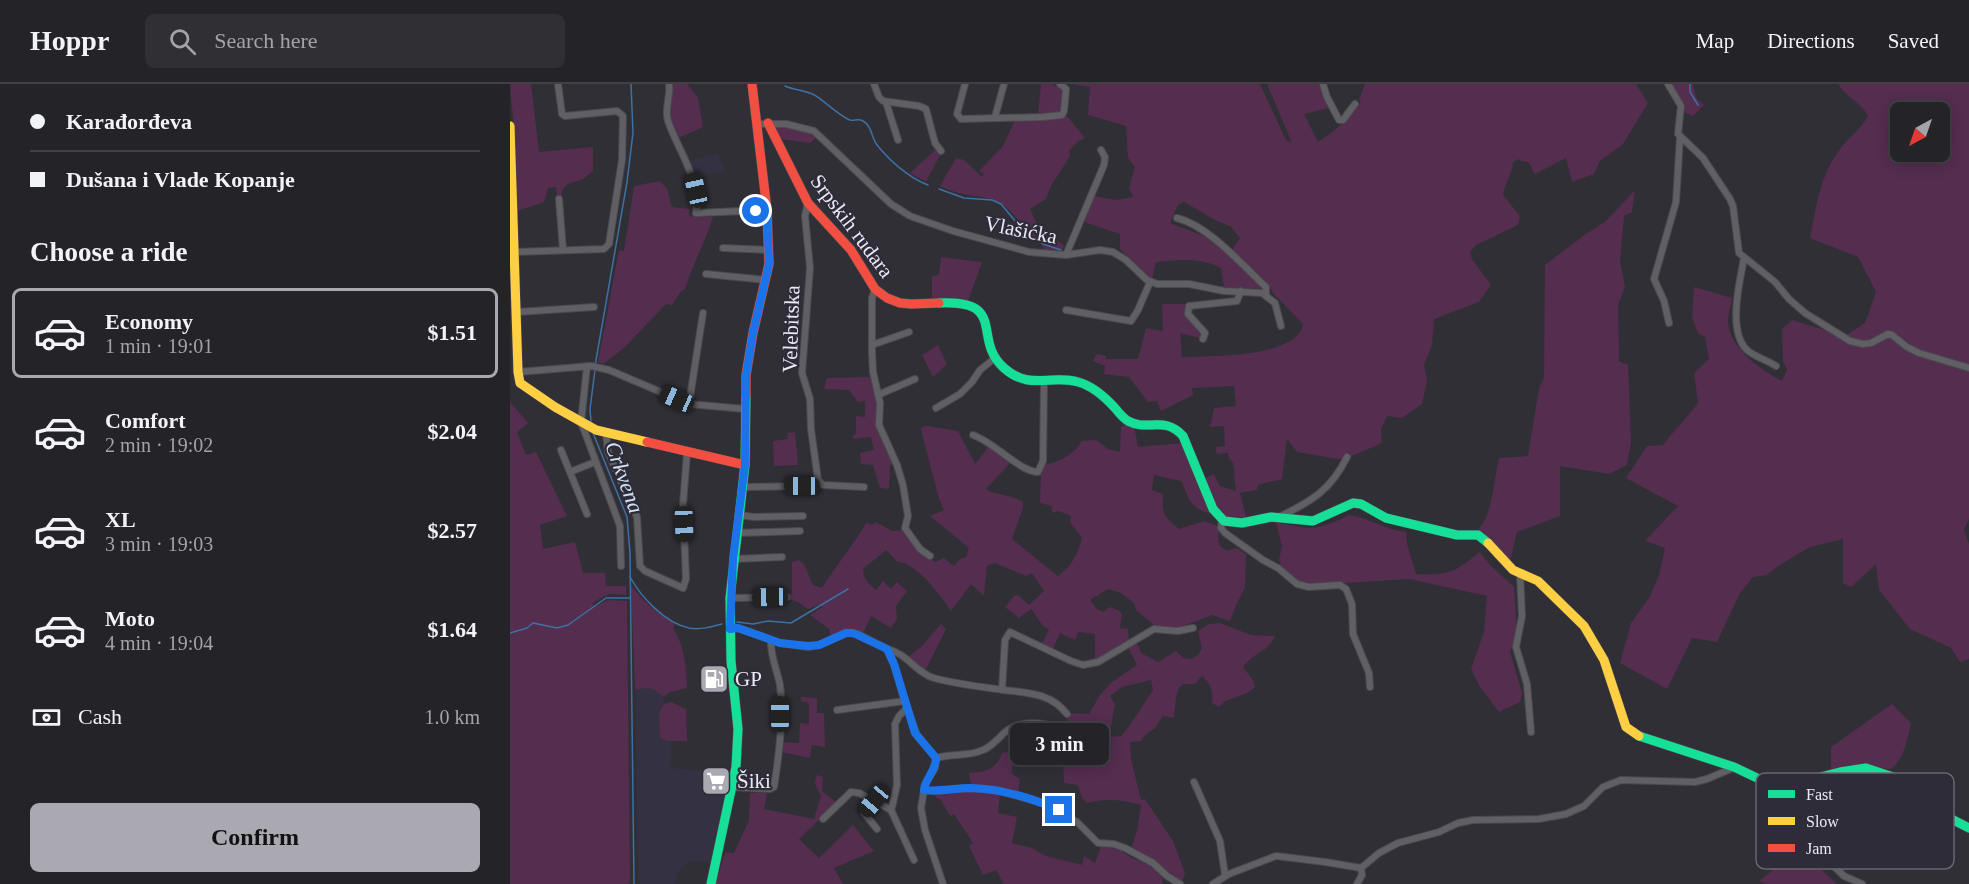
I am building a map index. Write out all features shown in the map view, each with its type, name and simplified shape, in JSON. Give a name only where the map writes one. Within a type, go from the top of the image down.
[{"type":"street","points":[[515,252],[604,249],[609,244],[622,160],[623,116],[617,111],[565,117],[562,114],[558,84]]},
{"type":"street","points":[[669,84],[668,121],[693,178],[697,196],[696,213],[719,214],[767,210]]},
{"type":"street","points":[[711,884],[736,767],[738,729],[730,629],[730,598],[745,465],[748,358],[766,280],[770,250],[752,84]]},
{"type":"street","points":[[874,84],[879,97],[886,102],[926,109],[935,143],[941,151]]},
{"type":"street","points":[[965,84],[958,111],[959,118],[1062,115],[1066,89],[1060,84]]},
{"type":"street","points":[[995,117],[1004,84]]},
{"type":"street","points":[[1323,84],[1339,120],[1343,120],[1355,104]]},
{"type":"street","points":[[1668,84],[1681,106],[1682,113],[1677,129],[1680,137],[1676,202],[1654,279],[1664,301],[1669,323]]},
{"type":"street","points":[[886,102],[898,140]]},
{"type":"street","name":"Srpskih rudara","points":[[768,123],[808,203],[851,250],[875,289],[885,297],[904,305],[959,303],[976,308],[982,313],[995,358]]},
{"type":"street","name":"Vlašićka","points":[[756,124],[792,125],[818,134],[891,204],[910,216],[1011,249],[1039,254],[1066,255],[1100,250],[1113,252],[1126,260],[1150,282]]},
{"type":"street","points":[[510,126],[515,252],[513,282],[517,312],[516,375],[523,386],[588,426],[606,434],[745,465]]},
{"type":"street","points":[[1680,137],[1702,158],[1730,199],[1733,206],[1737,249],[1744,258],[1775,282],[1805,313],[1845,339],[1863,344],[1871,343],[1888,334],[1919,353],[1969,368]]},
{"type":"street","points":[[1066,255],[1104,165],[1105,158],[1101,150]]},
{"type":"street","points":[[559,199],[563,250]]},
{"type":"street","name":"Velebitska","points":[[808,203],[806,216],[810,268],[802,373],[810,399],[818,480],[823,484],[864,487]]},
{"type":"street","points":[[1177,218],[1192,223],[1221,245],[1266,287],[1266,294]]},
{"type":"street","points":[[723,248],[770,250]]},
{"type":"street","points":[[1744,258],[1735,310],[1740,335],[1747,349],[1776,366]]},
{"type":"street","points":[[706,274],[766,280]]},
{"type":"street","points":[[1066,310],[1131,321],[1150,282],[1161,285],[1194,284],[1224,291],[1258,291],[1266,294],[1275,303],[1281,326]]},
{"type":"street","points":[[875,289],[872,298],[872,345],[873,372],[880,394],[879,426],[897,465],[903,485],[908,516],[905,528],[920,549],[930,556]]},
{"type":"street","points":[[1203,339],[1205,333],[1188,314],[1189,306],[1237,301],[1241,291]]},
{"type":"street","points":[[517,312],[594,307]]},
{"type":"street","points":[[689,404],[703,313]]},
{"type":"street","points":[[872,345],[909,332]]},
{"type":"street","points":[[936,408],[960,394],[980,370],[995,358],[1007,371],[1017,377],[1044,383],[1065,380],[1080,383],[1107,399],[1128,421],[1166,424],[1179,431],[1213,509],[1222,519],[1238,524],[1265,517],[1313,522],[1353,503],[1360,504],[1386,518],[1457,535],[1478,535],[1503,561],[1520,573],[1538,581],[1584,626],[1605,660],[1622,720],[1629,731],[1638,736],[1734,767],[1756,778]]},
{"type":"street","points":[[516,375],[589,366],[602,368],[689,404],[745,409]]},
{"type":"street","points":[[589,366],[580,416],[588,426],[595,462],[620,526],[621,566]]},
{"type":"street","points":[[880,394],[915,379]]},
{"type":"street","points":[[973,435],[984,439],[1030,471],[1038,472],[1043,461],[1044,383]]},
{"type":"street","points":[[606,434],[608,452],[637,517],[641,568],[683,588],[685,584],[683,505],[687,453]]},
{"type":"street","points":[[561,450],[587,514]]},
{"type":"street","points":[[1276,518],[1311,501],[1329,486],[1347,457]]},
{"type":"street","points":[[570,472],[595,462]]},
{"type":"street","points":[[742,487],[802,486]]},
{"type":"street","points":[[738,515],[802,516]]},
{"type":"street","points":[[1222,519],[1221,528],[1225,533],[1278,568],[1293,582],[1309,587],[1340,585],[1346,589],[1352,604],[1353,634],[1369,673],[1370,687]]},
{"type":"street","points":[[736,533],[800,531]]},
{"type":"street","points":[[733,559],[782,557]]},
{"type":"street","points":[[1520,573],[1522,616],[1516,647],[1527,684],[1531,732]]},
{"type":"street","points":[[730,598],[788,597]]},
{"type":"street","points":[[730,629],[738,628],[793,645],[812,646],[826,643],[842,634],[853,633],[899,653],[919,670],[935,678],[1044,696],[1059,705],[1067,714]]},
{"type":"street","points":[[1002,690],[1005,640],[1010,632],[1083,665],[1098,662],[1154,629],[1178,631],[1193,628]]},
{"type":"street","points":[[732,787],[770,789],[774,787],[778,766],[780,695],[778,676],[770,651],[771,640]]},
{"type":"street","points":[[887,649],[918,738],[936,758],[935,768],[927,779],[921,808],[922,821],[943,884]]},
{"type":"street","points":[[837,710],[905,701]]},
{"type":"street","points":[[891,810],[896,797],[897,785],[895,724],[907,708]]},
{"type":"street","points":[[936,758],[981,751],[1016,725],[1042,724],[1063,729]]},
{"type":"street","points":[[1361,868],[1379,853],[1398,843],[1438,832],[1458,823],[1473,819],[1539,819],[1566,814],[1584,807],[1603,787],[1621,780],[1695,782],[1734,767]]},
{"type":"street","points":[[1836,773],[1866,768],[1881,773]]},
{"type":"street","points":[[1194,782],[1220,840],[1225,876]]},
{"type":"street","points":[[924,790],[998,790],[1048,805],[1072,818],[1098,843],[1114,844],[1148,860],[1180,884]]},
{"type":"street","points":[[824,819],[851,792],[859,793],[891,810],[914,860]]},
{"type":"street","points":[[874,801],[864,813],[877,830]]},
{"type":"street","points":[[1954,819],[1969,828]]},
{"type":"street","points":[[1213,884],[1225,876],[1276,856],[1332,862],[1361,868]]},
{"type":"street","points":[[1357,884],[1362,874],[1361,868]]},
{"type":"street","points":[[1837,869],[1844,876],[1862,884]]},
{"type":"shaded area","points":[[510,84],[531,84],[539,152],[593,147],[593,171],[581,180],[567,185],[561,197],[557,196],[556,187],[548,188],[544,202],[517,211],[516,151]]},
{"type":"shaded area","points":[[671,84],[687,84],[698,98],[703,127],[678,138],[671,117]]},
{"type":"shaded area","points":[[1041,84],[1052,84],[1063,90],[1062,110],[1058,114],[1038,115]]},
{"type":"shaded area","points":[[1071,84],[1260,84],[1286,140],[1292,143],[1267,84],[1319,84],[1328,108],[1304,114],[1318,142],[1352,114],[1361,102],[1359,100],[1365,84],[1636,84],[1648,103],[1623,144],[1600,161],[1594,174],[1572,182],[1566,158],[1535,174],[1528,162],[1520,159],[1513,162],[1503,195],[1520,216],[1518,225],[1476,245],[1470,252],[1472,259],[1491,285],[1479,302],[1434,319],[1432,345],[1424,365],[1427,381],[1422,404],[1402,418],[1387,416],[1381,429],[1382,443],[1343,460],[1297,452],[1287,439],[1282,479],[1259,485],[1257,490],[1240,493],[1247,520],[1222,516],[1203,479],[1214,474],[1220,486],[1236,491],[1233,463],[1228,453],[1217,454],[1215,447],[1225,446],[1224,426],[1210,427],[1214,408],[1236,406],[1234,386],[1192,388],[1193,395],[1161,411],[1157,401],[1148,402],[1129,377],[1104,374],[1105,366],[1093,361],[1097,354],[1106,356],[1106,359],[1138,359],[1146,328],[1163,331],[1162,304],[1189,304],[1185,314],[1201,332],[1200,338],[1180,333],[1182,357],[1230,355],[1269,349],[1286,343],[1297,335],[1303,324],[1273,293],[1268,283],[1232,250],[1240,238],[1231,227],[1184,202],[1178,205],[1170,223],[1204,236],[1219,246],[1263,289],[1224,287],[1221,268],[1197,261],[1156,262],[1152,279],[1120,249],[1120,234],[1084,222],[1094,196],[1117,200],[1133,197],[1129,188],[1135,167],[1128,158],[1126,126],[1088,115],[1090,87]]},
{"type":"shaded area","points":[[1671,84],[1693,84],[1696,98],[1704,105],[1693,116],[1686,113],[1682,101]]},
{"type":"shaded area","points":[[1838,84],[1969,84],[1969,519],[1964,530],[1969,544],[1969,659],[1960,662],[1951,648],[1910,629],[1879,590],[1876,564],[1851,587],[1843,583],[1843,539],[1810,547],[1767,575],[1753,577],[1740,593],[1717,642],[1692,638],[1667,689],[1620,663],[1631,623],[1649,598],[1659,575],[1665,548],[1645,541],[1678,506],[1626,478],[1647,446],[1663,445],[1698,403],[1694,373],[1709,359],[1705,337],[1698,333],[1692,317],[1694,287],[1732,298],[1728,322],[1734,341],[1756,365],[1782,381],[1787,370],[1783,361],[1782,329],[1792,320],[1835,333],[1848,334],[1865,323],[1876,292],[1858,257],[1810,238],[1827,170],[1840,149],[1868,116]]},
{"type":"shaded area","points":[[1067,116],[1085,138],[1077,142],[1069,151],[1070,156],[1051,186],[1046,199],[1030,209],[1036,222],[1064,246],[1061,252],[1042,252],[1043,246],[1017,224],[1019,222],[1001,204],[940,186],[956,158],[964,160],[982,177],[984,174],[979,171],[1003,146],[1015,120],[1032,121]]},
{"type":"shaded area","points":[[775,127],[793,127],[818,136],[810,143],[780,139]]},
{"type":"shaded area","points":[[935,150],[940,155],[926,182],[910,173]]},
{"type":"shaded area","points":[[718,153],[725,171],[696,177],[690,161]]},
{"type":"shaded area","points":[[660,181],[667,189],[672,207],[689,209],[689,216],[713,217],[685,289],[681,291],[672,305],[666,304],[624,348],[603,364],[598,362],[619,250],[624,251],[634,186]]},
{"type":"shaded area","points":[[1635,190],[1632,212],[1624,216],[1620,261],[1625,287],[1618,305],[1619,361],[1628,365],[1631,442],[1627,465],[1609,474],[1560,466],[1560,516],[1517,532],[1510,562],[1484,533],[1477,531],[1483,524],[1490,506],[1499,458],[1528,456],[1539,388],[1544,378],[1545,265],[1606,221]]},
{"type":"shaded area","points":[[941,257],[982,262],[968,301],[932,301],[932,276],[939,275]]},
{"type":"shaded area","points":[[938,345],[947,364],[933,377],[922,355]]},
{"type":"shaded area","points":[[870,377],[878,404],[876,424],[895,464],[890,465],[889,489],[880,488],[873,465],[861,464],[860,453],[874,450],[871,437],[853,439],[853,435],[856,434],[856,416],[865,417],[865,401],[858,402],[849,390],[824,389],[827,378]]},
{"type":"shaded area","points":[[510,402],[528,423],[517,432],[526,455],[536,452],[567,516],[540,525],[543,549],[575,542],[583,573],[605,573],[606,586],[626,586],[626,595],[609,594],[592,603],[595,607],[608,600],[627,601],[630,881],[628,884],[510,884]]},
{"type":"shaded area","points":[[1128,423],[1134,425],[1138,447],[1182,443],[1212,514],[1195,506],[1181,481],[1154,475],[1152,490],[1163,494],[1163,510],[1170,521],[1179,529],[1204,521],[1216,525],[1219,542],[1223,548],[1228,551],[1236,548],[1246,554],[1245,588],[1230,621],[1212,615],[1176,629],[1154,625],[1136,610],[1134,603],[1121,593],[1108,589],[1090,600],[1097,609],[1103,612],[1110,607],[1122,614],[1120,628],[1128,629],[1129,640],[1095,661],[1095,634],[1078,632],[1075,640],[1060,633],[1053,649],[1042,644],[1049,629],[1043,626],[1031,609],[1019,618],[1005,607],[1014,596],[1018,595],[1029,605],[1044,591],[1032,573],[1026,576],[995,563],[987,566],[984,596],[971,584],[951,611],[935,589],[920,574],[913,568],[898,562],[886,550],[863,569],[863,573],[876,590],[883,581],[891,589],[897,582],[907,591],[896,606],[897,619],[891,628],[871,616],[863,634],[845,630],[831,638],[829,629],[810,615],[822,607],[821,604],[808,609],[790,600],[788,595],[792,593],[792,562],[799,560],[804,564],[813,585],[822,588],[866,523],[872,525],[876,522],[892,531],[902,530],[915,547],[935,562],[944,558],[954,566],[960,559],[966,557],[969,548],[930,516],[944,510],[921,430],[922,427],[927,426],[958,431],[975,464],[990,445],[1012,461],[986,489],[1023,502],[1012,539],[1058,576],[1073,560],[1082,538],[1070,522],[1071,516],[1059,511],[1052,513],[1052,506],[1040,503],[1041,471],[1047,464],[1071,453],[1082,441],[1096,440],[1108,449],[1120,452],[1121,427]]},
{"type":"shaded area","points":[[795,432],[798,465],[774,466],[773,441],[788,439],[787,433]]},
{"type":"shaded area","points":[[1349,515],[1406,532],[1416,574],[1451,571],[1480,552],[1490,565],[1514,587],[1517,632],[1510,652],[1522,693],[1520,702],[1499,712],[1480,687],[1471,669],[1484,632],[1487,596],[1409,579],[1312,585],[1295,580],[1282,569],[1279,560],[1282,546],[1276,522],[1314,528]]},
{"type":"shaded area","points":[[631,585],[651,607],[675,624],[673,628],[684,657],[687,688],[670,692],[663,697],[650,689],[635,690]]},
{"type":"shaded area","points":[[1220,623],[1251,635],[1275,636],[1268,646],[1243,667],[1253,680],[1255,687],[1246,694],[1227,700],[1219,707],[1212,703],[1211,688],[1202,676],[1195,684],[1183,684],[1179,688],[1174,718],[1163,716],[1155,728],[1141,741],[1130,742],[1131,759],[1141,800],[1145,799],[1173,841],[1185,873],[1182,882],[1151,858],[1131,849],[1137,831],[1141,805],[1114,800],[1087,803],[1082,798],[1078,785],[1064,783],[1063,760],[1075,760],[1069,732],[1065,728],[1069,713],[1089,714],[1100,695],[1112,682],[1137,665],[1128,647],[1137,643],[1141,653],[1158,662],[1176,651],[1183,658],[1192,659],[1202,648],[1198,631],[1209,624]],"holes":[[[1151,680],[1153,690],[1121,736],[1109,737],[1115,704],[1110,696],[1122,687]]]},
{"type":"shaded area","points":[[941,624],[946,629],[925,671],[908,657],[921,647]]},
{"type":"shaded area","points":[[654,688],[663,697],[664,704],[659,712],[660,735],[666,741],[672,740],[670,768],[731,773],[712,862],[690,861],[678,873],[675,884],[640,884],[638,879],[635,690]]},
{"type":"shaded area","points":[[801,697],[817,698],[817,713],[824,713],[825,747],[812,745],[810,758],[781,752],[782,742],[799,743],[800,723],[809,724],[809,703],[801,701]]},
{"type":"shaded area","points":[[671,702],[686,709],[687,741],[666,741],[660,737],[659,712],[664,704]]},
{"type":"shaded area","points":[[1892,704],[1911,723],[1905,748],[1896,765],[1891,769],[1855,765],[1831,769],[1831,747]]},
{"type":"shaded area","points":[[1013,752],[1012,774],[1020,779],[1018,792],[998,787],[971,785],[969,773],[993,767],[1002,753]]},
{"type":"shaded area","points":[[816,775],[823,777],[822,791],[837,803],[799,839],[819,858],[853,825],[874,851],[834,868],[843,884],[715,884],[726,852],[734,853],[749,820],[750,793],[767,793],[764,809],[814,819],[821,796],[815,784]]},
{"type":"shaded area","points":[[951,791],[1000,793],[998,813],[1017,817],[1012,843],[1032,848],[1046,856],[1082,865],[1084,856],[1095,863],[1101,847],[1119,849],[1130,857],[1152,866],[1163,879],[1162,884],[1004,884],[996,870],[983,875],[969,846],[973,843],[954,814],[950,816],[941,800],[934,796]]},
{"type":"shaded area","points":[[1774,869],[1820,869],[1837,884],[1766,884],[1759,881]]},
{"type":"waterway","name":"Crkvena","points":[[595,366],[627,182],[633,133],[631,84]]},
{"type":"waterway","points":[[1690,84],[1690,92],[1698,105]]},
{"type":"waterway","points":[[785,86],[813,94],[847,119],[863,121],[877,145],[888,157],[907,173],[928,185]]},
{"type":"waterway","points":[[939,189],[964,198],[992,200],[1001,204],[1022,229],[1043,244],[1061,250]]},
{"type":"waterway","name":"Crkvena","points":[[591,422],[590,409],[595,370]]},
{"type":"waterway","name":"Crkvena","points":[[593,433],[627,517],[630,553],[634,884]]},
{"type":"waterway","points":[[630,577],[647,601],[671,621],[693,629],[722,624]]},
{"type":"waterway","points":[[737,622],[791,623],[848,589]]},
{"type":"waterway","points":[[510,633],[527,628],[533,623],[557,628],[568,625],[606,598],[630,598]]},
{"type":"traffic: fast","points":[[939,303],[961,304],[974,308],[982,315],[995,357],[1013,375],[1031,380],[1078,382],[1103,396],[1128,421],[1142,425],[1169,426],[1176,430],[1183,436],[1213,509],[1224,521],[1242,523],[1271,517],[1313,521],[1353,503],[1361,504],[1386,518],[1457,535],[1478,535],[1488,543]]},
{"type":"traffic: fast","points":[[711,884],[736,767],[738,729],[731,661],[730,598],[745,465],[746,397]]},
{"type":"traffic: fast","points":[[1639,736],[1734,767],[1756,778]]},
{"type":"traffic: fast","points":[[1836,773],[1866,768],[1881,773]]},
{"type":"traffic: fast","points":[[1954,820],[1969,828]]},
{"type":"traffic: slow","points":[[510,126],[520,383],[555,407],[596,430],[647,442]]},
{"type":"traffic: slow","points":[[1488,543],[1513,570],[1538,581],[1584,626],[1604,660],[1626,727],[1639,736]]},
{"type":"traffic: jam","points":[[746,397],[746,375],[753,333],[769,264],[767,210],[752,84]]},
{"type":"traffic: jam","points":[[768,123],[808,203],[851,250],[875,289],[887,298],[900,303],[939,303]]},
{"type":"traffic: jam","points":[[647,442],[745,465]]},
{"type":"place","name":"GP","points":[[714,679]]},
{"type":"place","name":"Šiki","points":[[716,781]]},
{"type":"route","points":[[756,211],[767,210],[769,264],[746,375],[746,452],[733,559],[730,629],[738,628],[780,643],[808,646],[816,646],[842,634],[853,633],[887,649],[894,664],[915,733],[936,758],[935,768],[924,784],[924,790],[968,788],[998,790],[1059,810]]}]
